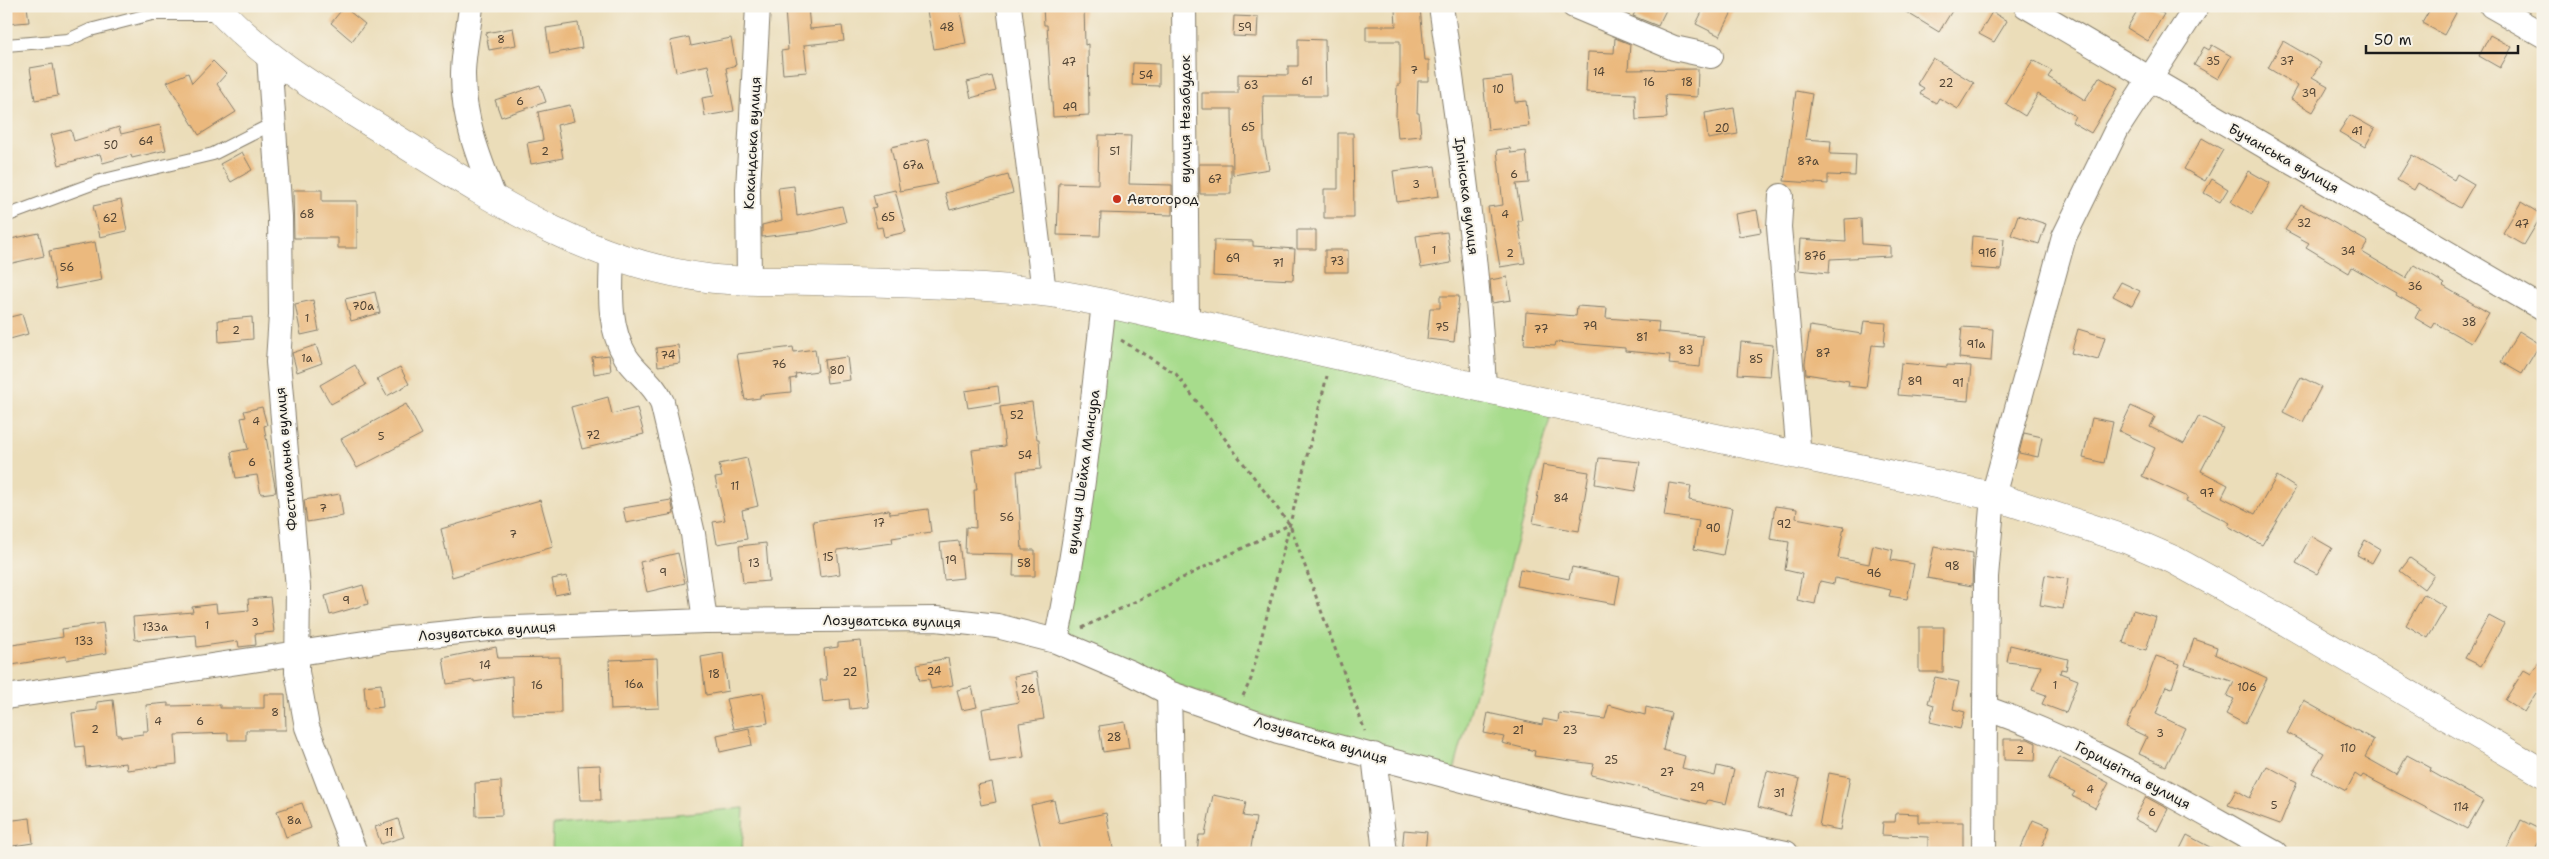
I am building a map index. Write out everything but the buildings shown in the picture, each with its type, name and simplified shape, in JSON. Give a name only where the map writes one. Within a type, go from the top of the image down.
[{"type":"main road","points":[[219,10],[269,56],[340,104],[495,200],[577,243],[612,255],[662,270],[708,278],[935,285],[1044,292],[1103,315],[1187,321],[1799,456],[1993,496],[2128,540],[2174,560],[2283,620],[2543,773]]},
{"type":"street","points":[[471,6],[463,73],[464,100],[471,133],[495,200]]},
{"type":"street","name":"Кокандська вулиця","points":[[749,280],[748,189],[758,6]]},
{"type":"street","points":[[1009,6],[1044,292]]},
{"type":"street","name":"вулиця Незабудок","points":[[1184,6],[1187,321]]},
{"type":"street","name":"Ірпінська вулиця","points":[[1441,6],[1480,306],[1484,387]]},
{"type":"street","points":[[1574,6],[1674,48],[1711,56]]},
{"type":"street","name":"Бучанська вулиця","points":[[2026,6],[2543,309]]},
{"type":"street","points":[[1984,853],[1986,576],[1993,496],[2064,237],[2116,129],[2197,6]]},
{"type":"street","points":[[2492,6],[2543,35]]},
{"type":"street","name":"Фестивальна вулиця","points":[[269,56],[280,217],[281,315],[278,362],[298,588],[297,672],[307,726],[355,853]]},
{"type":"street","points":[[1781,196],[1779,227],[1799,456]]},
{"type":"street","points":[[612,255],[611,313],[617,335],[627,357],[656,388],[662,402],[693,534],[705,621]]},
{"type":"street","name":"вулиця Шейха Мансура","points":[[1056,641],[1074,546],[1090,434],[1103,315]]},
{"type":"street","name":"Лозуватська вулиця","points":[[6,697],[176,670],[488,629],[705,621],[936,619],[998,626],[1056,641],[1131,673],[1169,693],[1278,731],[1565,807],[1786,853]]},
{"type":"street","points":[[1169,693],[1173,853]]},
{"type":"street","name":"Горицвітна вулиця","points":[[1985,708],[2027,722],[2071,742],[2275,853]]},
{"type":"street","points":[[1374,755],[1385,853]]},
{"type":"lane","points":[[6,46],[68,40],[90,30],[152,14],[219,10]]},
{"type":"lane","points":[[6,216],[100,181],[213,154],[274,123]]},
{"type":"path","points":[[1103,315],[1176,374],[1290,525],[1374,755]]},
{"type":"path","points":[[1227,712],[1242,698],[1251,679],[1333,354]]},
{"type":"path","points":[[1056,641],[1290,525]]},
{"type":"green space","points":[[1104,303],[1554,404],[1452,778],[1374,755],[1056,641]]},
{"type":"green space","points":[[744,808],[742,853],[552,853],[553,825]]},
{"type":"place","name":"Автогород","points":[[1117,199]]}]
